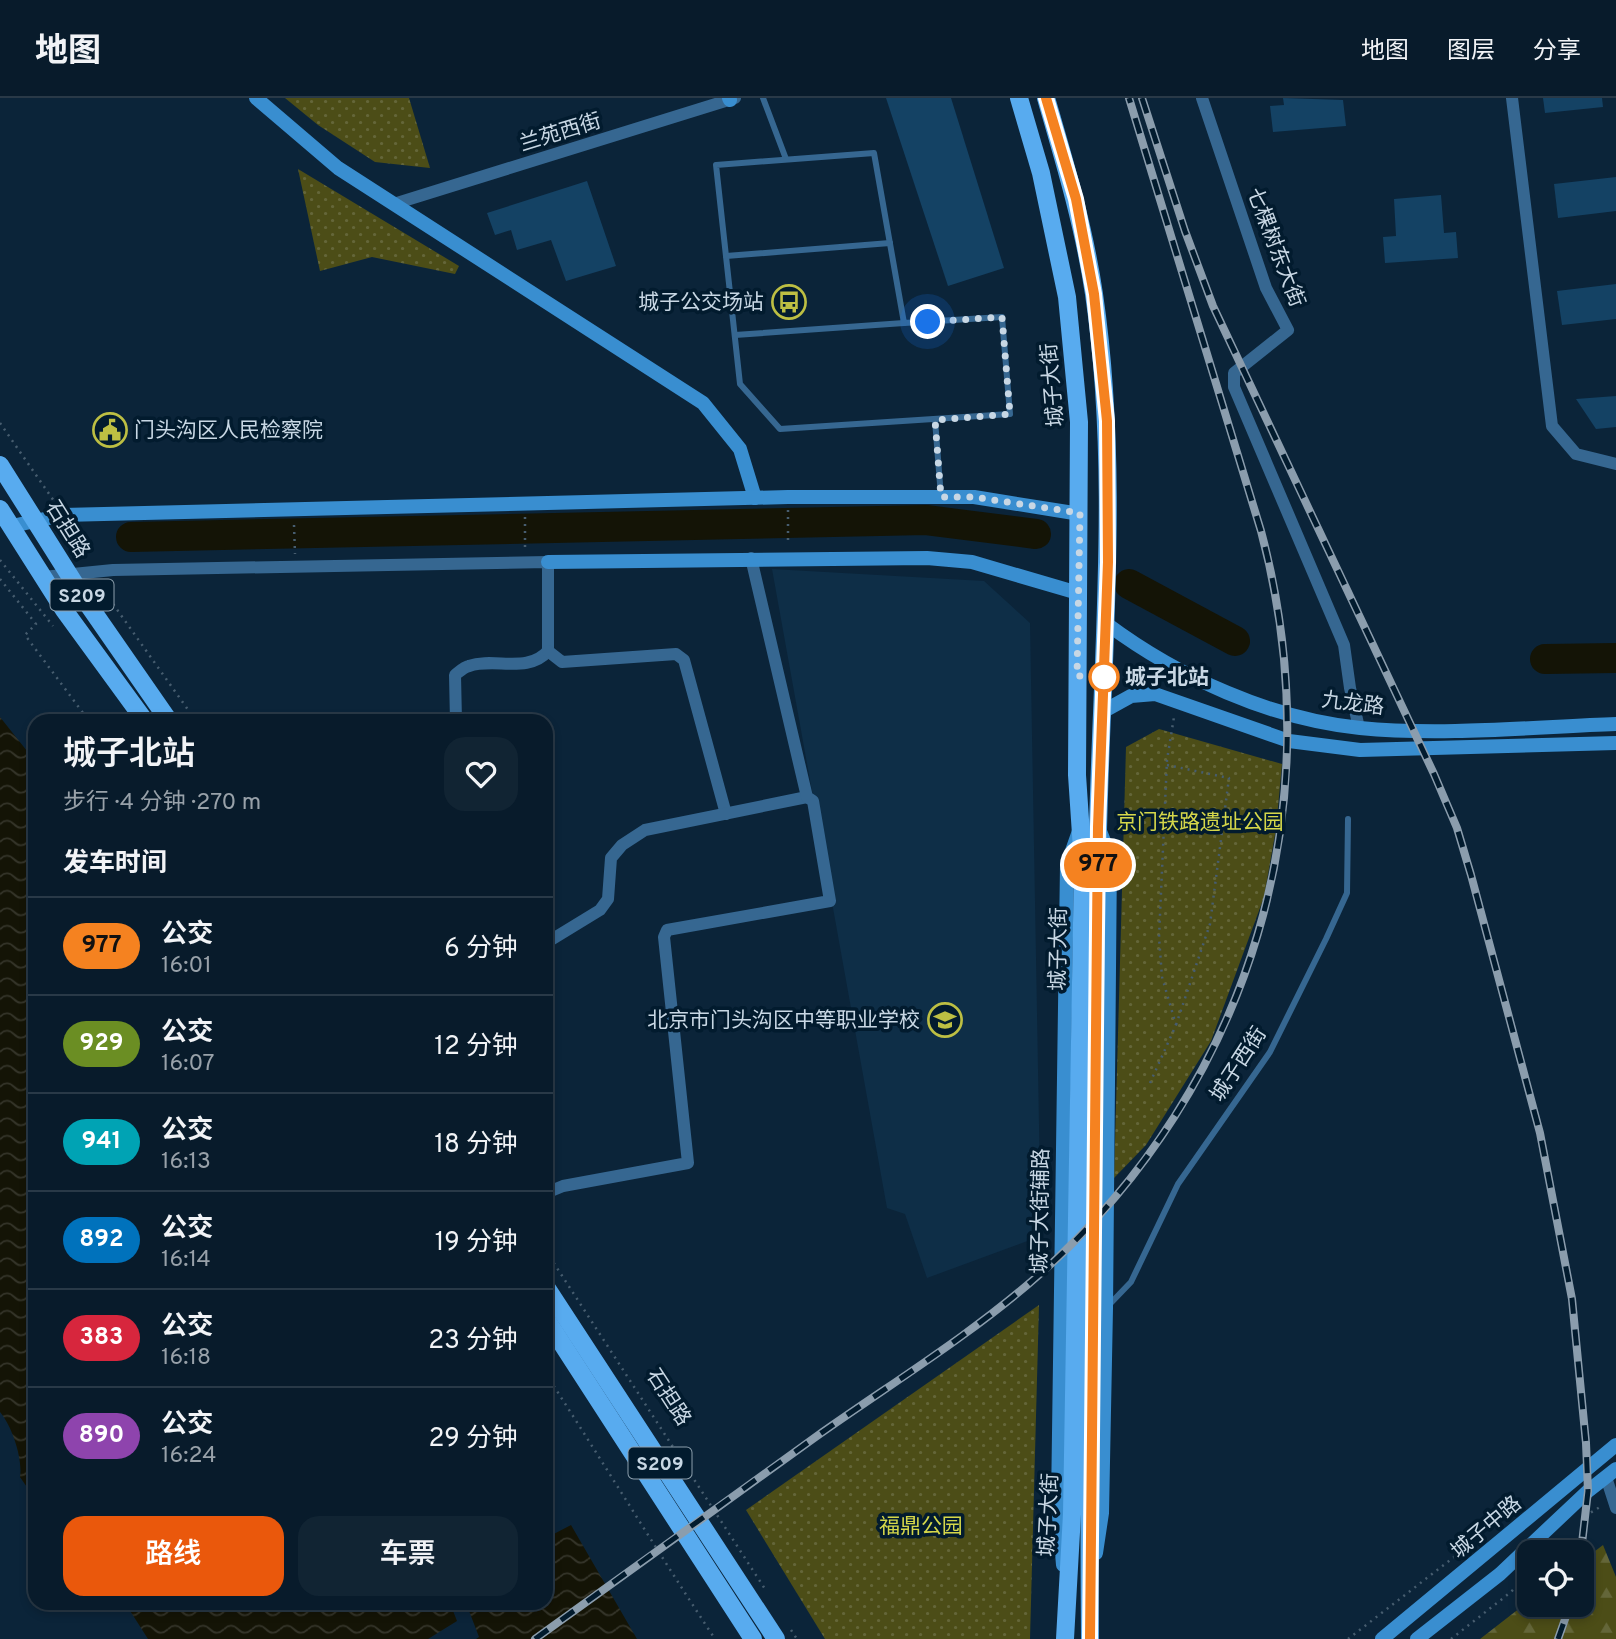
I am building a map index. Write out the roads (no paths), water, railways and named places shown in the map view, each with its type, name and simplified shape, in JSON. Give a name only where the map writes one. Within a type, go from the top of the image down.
[{"type":"main road","name":"城子大街","points":[[1018,98],[1041,173],[1067,297],[1079,422],[1078,593],[1089,827],[1090,1639]]},
{"type":"main road","name":"城子大街","points":[[1046,98],[1076,199],[1094,294],[1107,421],[1107,624],[1102,712],[1083,864],[1073,1500],[1065,1639]]},
{"type":"main road","name":"石担路","points":[[0,465],[70,575],[164,714]]},
{"type":"main road","name":"S209","points":[[0,509],[43,577],[140,714]]},
{"type":"main road","name":"石担路","points":[[553,1297],[783,1633]]},
{"type":"main road","name":"S209","points":[[553,1330],[753,1639]]},
{"type":"street","points":[[256,98],[338,168],[704,403],[740,449],[755,498]]},
{"type":"street","name":"七棵树东大街","points":[[1202,98],[1266,288],[1288,330],[1234,373],[1234,387],[1344,645],[1359,728]]},
{"type":"street","points":[[1512,98],[1552,426],[1576,454],[1616,464]]},
{"type":"street","name":"兰苑西街","points":[[397,204],[732,99]]},
{"type":"street","points":[[12,526],[63,515],[788,497],[974,497],[1080,513]]},
{"type":"street","points":[[553,1190],[688,1163],[664,937],[667,930],[830,901],[813,801],[807,797],[751,558]]},
{"type":"street","points":[[43,577],[113,570],[751,558],[927,558],[972,562],[1078,593]]},
{"type":"street","points":[[456,714],[455,675],[469,666],[531,662],[548,651],[548,562]]},
{"type":"street","name":"九龙路","points":[[1107,624],[1154,657],[1226,691],[1288,714],[1359,728],[1616,724]]},
{"type":"street","points":[[548,651],[562,662],[676,654],[684,660],[726,814]]},
{"type":"street","name":"九龙路","points":[[1102,712],[1134,695],[1155,694],[1289,741],[1360,750],[1616,743]]},
{"type":"street","points":[[553,939],[600,910],[608,899],[611,858],[622,845],[645,830],[807,797]]},
{"type":"street","points":[[1089,827],[1110,856],[1102,1513],[1090,1596]]},
{"type":"street","name":"城子中路","points":[[1382,1639],[1616,1445]]},
{"type":"street","points":[[1611,1473],[1615,1503]]},
{"type":"street","name":"城子中路","points":[[1417,1639],[1500,1574],[1611,1473]]},
{"type":"lane","points":[[763,98],[786,159]]},
{"type":"lane","points":[[734,335],[1002,317],[1010,414],[780,429],[740,384],[734,335],[716,165],[786,159],[874,153],[904,323]]},
{"type":"lane","points":[[726,256],[890,243]]},
{"type":"lane","points":[[935,420],[941,497]]},
{"type":"lane","name":"城子西街","points":[[1106,1308],[1130,1282],[1178,1184],[1270,1052],[1326,939],[1347,893],[1348,818]]},
{"type":"water","points":[[0,717],[28,752],[28,1489],[20,1477],[16,1443],[0,1412]]},
{"type":"water","points":[[571,1525],[637,1639],[476,1639],[479,1637],[469,1610],[553,1610],[553,1534]]},
{"type":"water","points":[[130,1610],[453,1610],[457,1621],[428,1639],[148,1639]]},
{"type":"waterway","points":[[131,537],[926,520],[1036,534]]},
{"type":"waterway","points":[[1129,584],[1235,641]]},
{"type":"waterway","points":[[1545,659],[1616,658]]},
{"type":"railway","points":[[535,1639],[817,1436],[959,1338],[1040,1274],[1114,1199],[1175,1116],[1223,1028],[1258,934],[1279,836],[1287,736],[1281,634],[1261,531],[1129,98]]},
{"type":"railway","points":[[1142,98],[1185,231],[1213,306],[1457,828],[1540,1133],[1572,1299],[1586,1443],[1588,1491],[1582,1540]]},
{"type":"railway","points":[[1558,1639],[1566,1617]]},
{"type":"place","name":"城子公交场站","points":[[789,302]]},
{"type":"place","name":"门头沟区人民检察院","points":[[110,430]]},
{"type":"place","name":"城子北站","points":[[1104,677]]},
{"type":"place","name":"北京市门头沟区中等职业学校","points":[[945,1020]]},
{"type":"park label","name":"京门铁路遗址公园","points":[[1200,822]]},
{"type":"park label","name":"福鼎公园","points":[[921,1526]]}]
